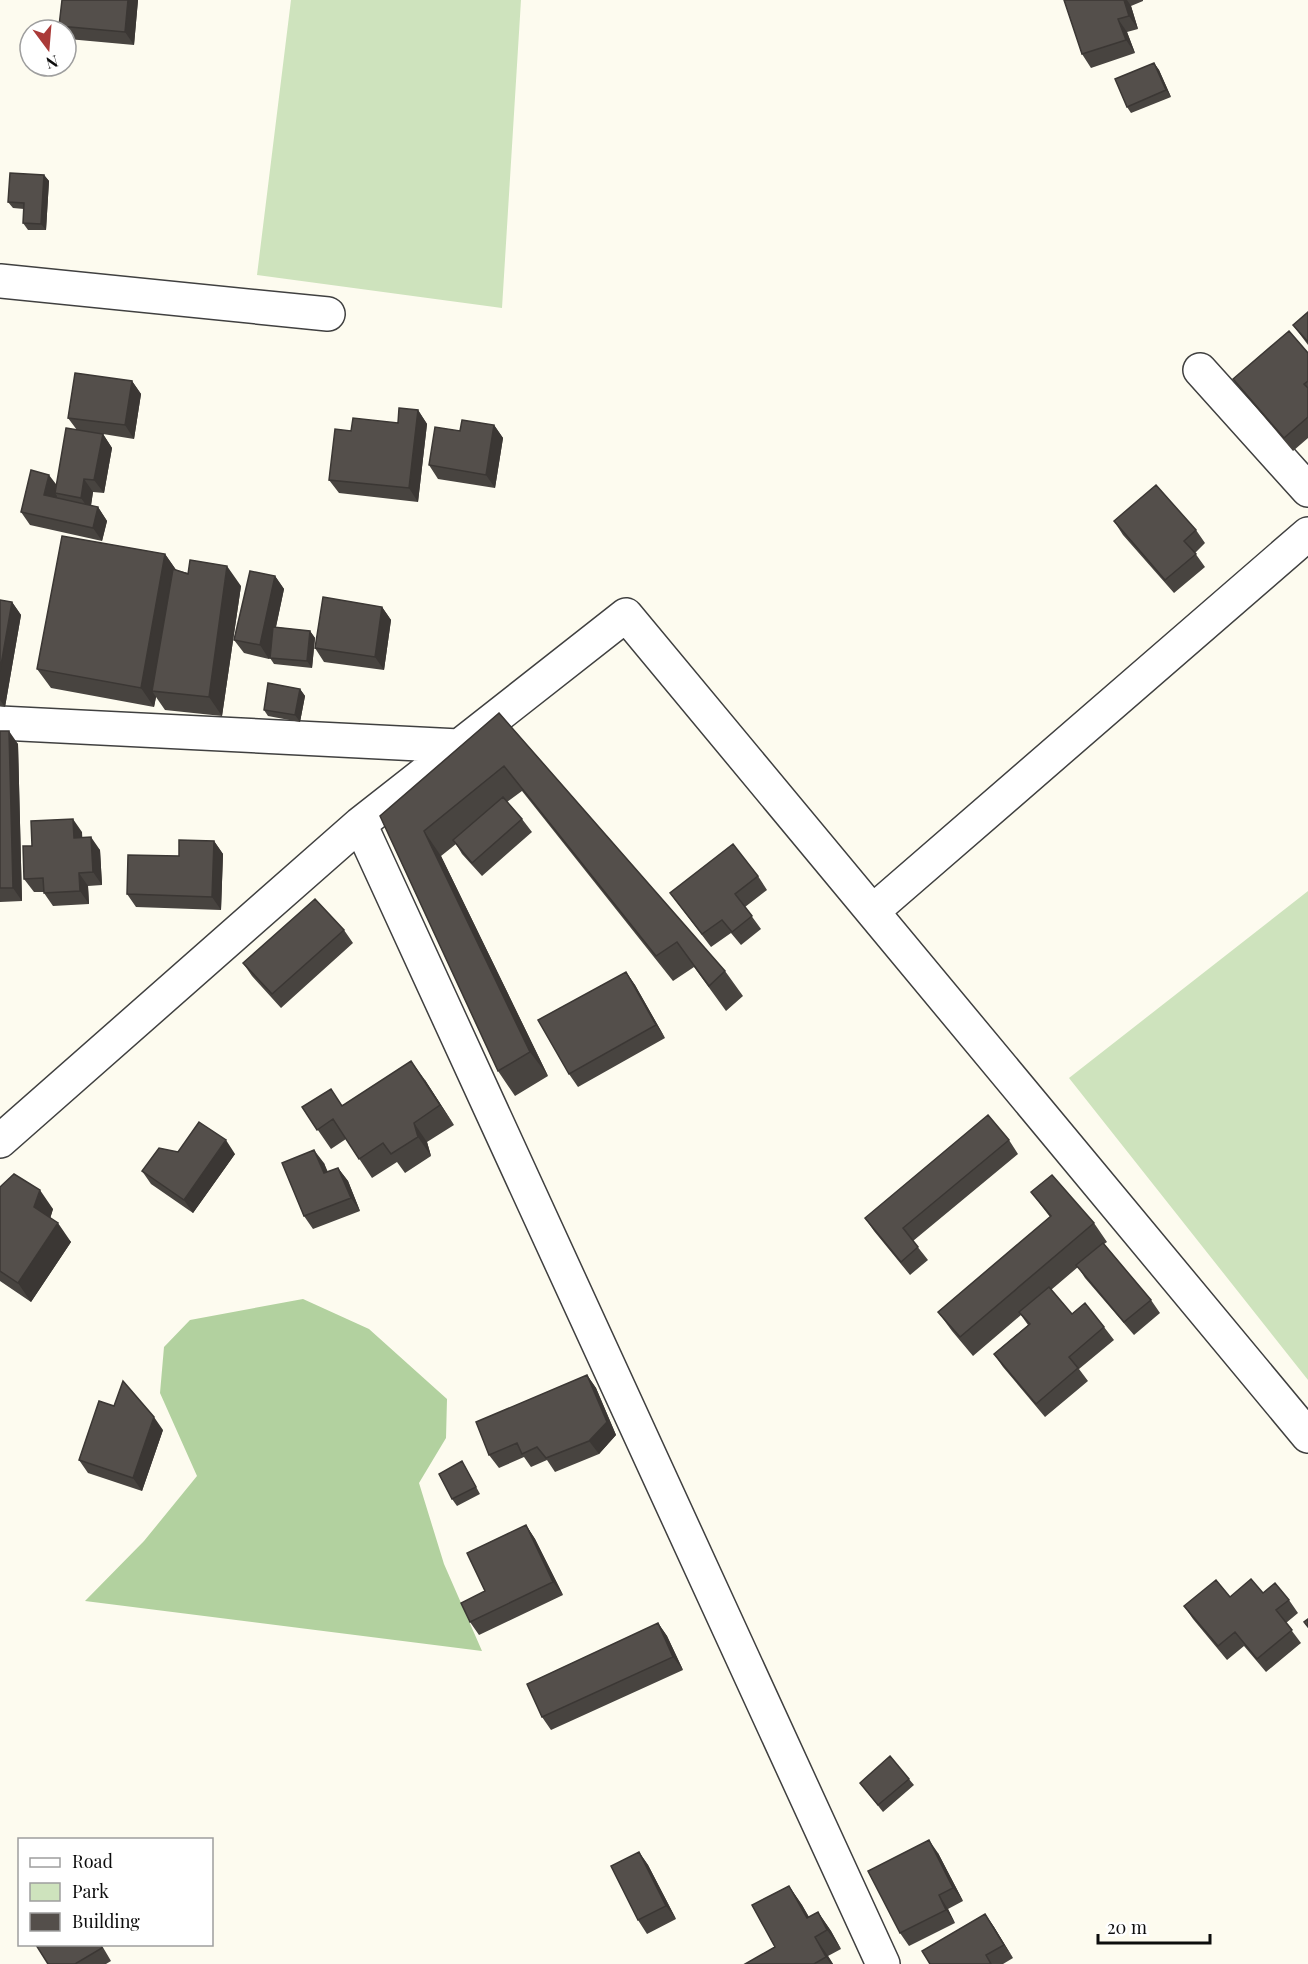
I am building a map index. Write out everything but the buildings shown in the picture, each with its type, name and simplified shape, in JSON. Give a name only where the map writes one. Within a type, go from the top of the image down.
[{"type":"street","points":[[0,281],[328,314]]},
{"type":"street","points":[[1200,370],[1308,490]]},
{"type":"street","points":[[873,911],[1308,534]]},
{"type":"street","points":[[0,1141],[360,824],[626,615],[1308,1436]]},
{"type":"street","points":[[0,723],[459,746]]},
{"type":"street","points":[[360,824],[883,1964]]},
{"type":"green space","points":[[291,0],[521,0],[502,308],[257,275]]},
{"type":"green space","points":[[1308,891],[1308,1380],[1069,1078]]},
{"type":"green space","points":[[303,1299],[369,1329],[447,1399],[446,1438],[419,1483],[444,1564],[482,1651],[85,1601],[144,1541],[197,1476],[160,1393],[164,1347],[190,1320]]}]
